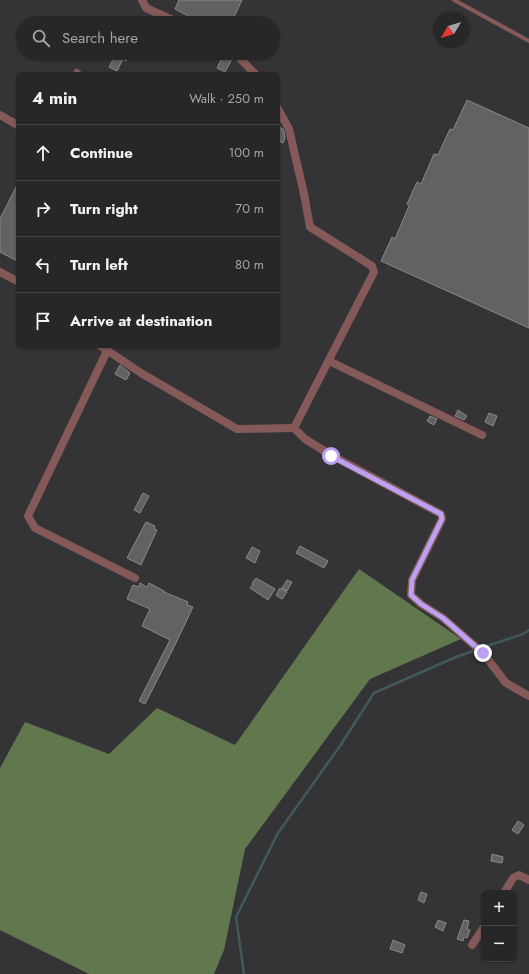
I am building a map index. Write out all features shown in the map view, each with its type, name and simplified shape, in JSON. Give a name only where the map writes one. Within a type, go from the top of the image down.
[{"type":"street","points":[[142,0],[146,8],[164,16]]},
{"type":"street","points":[[242,60],[253,72]]},
{"type":"street","points":[[280,112],[289,129],[310,227],[372,266],[374,272],[294,428]]},
{"type":"street","points":[[0,115],[16,124]]},
{"type":"street","points":[[0,272],[16,280]]},
{"type":"street","points":[[103,348],[141,373],[237,429],[294,428],[305,439],[331,456],[441,514],[442,519],[412,580],[411,595],[421,604],[443,618],[483,653],[506,683],[529,696]]},
{"type":"street","points":[[107,351],[28,516],[35,528],[135,578]]},
{"type":"street","points":[[329,361],[482,435]]},
{"type":"street","points":[[506,890],[513,878],[519,875],[529,880]]},
{"type":"street","points":[[472,945],[481,932]]},
{"type":"lane","points":[[454,0],[529,41]]},
{"type":"green space","points":[[359,569],[461,639],[370,679],[245,849],[224,950],[214,974],[89,974],[0,930],[0,768],[25,722],[109,754],[157,708],[235,745]]},
{"type":"building","points":[[179,0],[242,0],[234,16],[188,16],[175,9]]},
{"type":"building","points":[[113,60],[122,60],[117,71],[109,67]]},
{"type":"building","points":[[221,60],[231,60],[225,72],[217,68]]},
{"type":"building","points":[[467,100],[529,128],[529,328],[381,261],[392,237],[395,239],[409,206],[407,204],[417,182],[421,184],[434,154],[438,155],[450,129],[453,130]]},
{"type":"building","points":[[280,128],[284,131],[285,138],[283,143],[280,142]]},
{"type":"building","points":[[16,187],[16,260],[0,252],[0,219]]},
{"type":"building","points":[[120,365],[130,373],[126,380],[115,374]]},
{"type":"building","points":[[458,410],[467,416],[464,420],[455,416]]},
{"type":"building","points":[[489,413],[497,416],[493,426],[485,422]]},
{"type":"building","points":[[430,416],[437,419],[434,425],[427,421]]},
{"type":"building","points":[[143,493],[149,496],[140,513],[134,510]]},
{"type":"building","points":[[146,522],[155,526],[154,529],[157,530],[141,565],[127,558]]},
{"type":"building","points":[[300,546],[328,561],[324,568],[296,553]]},
{"type":"building","points":[[252,547],[260,551],[255,563],[246,558]]},
{"type":"building","points":[[256,578],[275,589],[268,600],[250,588]]},
{"type":"building","points":[[287,580],[292,582],[287,591],[282,588]]},
{"type":"building","points":[[140,583],[147,587],[149,583],[164,592],[188,602],[187,605],[193,607],[145,704],[139,701],[170,640],[142,626],[150,609],[127,599],[133,585],[139,587]]},
{"type":"building","points":[[280,588],[287,592],[282,599],[276,595]]},
{"type":"building","points":[[518,821],[524,825],[518,834],[512,830]]},
{"type":"building","points":[[492,854],[503,857],[502,863],[491,861]]},
{"type":"building","points":[[421,892],[427,894],[424,903],[418,900]]},
{"type":"building","points":[[438,920],[446,923],[443,931],[435,927]]},
{"type":"building","points":[[464,920],[469,921],[467,929],[470,930],[467,938],[464,937],[463,941],[457,939]]},
{"type":"building","points":[[393,940],[405,945],[402,953],[390,949]]},
{"type":"waterway","points":[[481,648],[523,634],[529,630]]},
{"type":"waterway","points":[[244,974],[236,917],[278,833],[340,746],[374,693],[456,657],[476,650]]},
{"type":"route","points":[[331,456],[441,514],[442,519],[412,580],[411,595],[421,604],[443,618],[483,653]]}]
